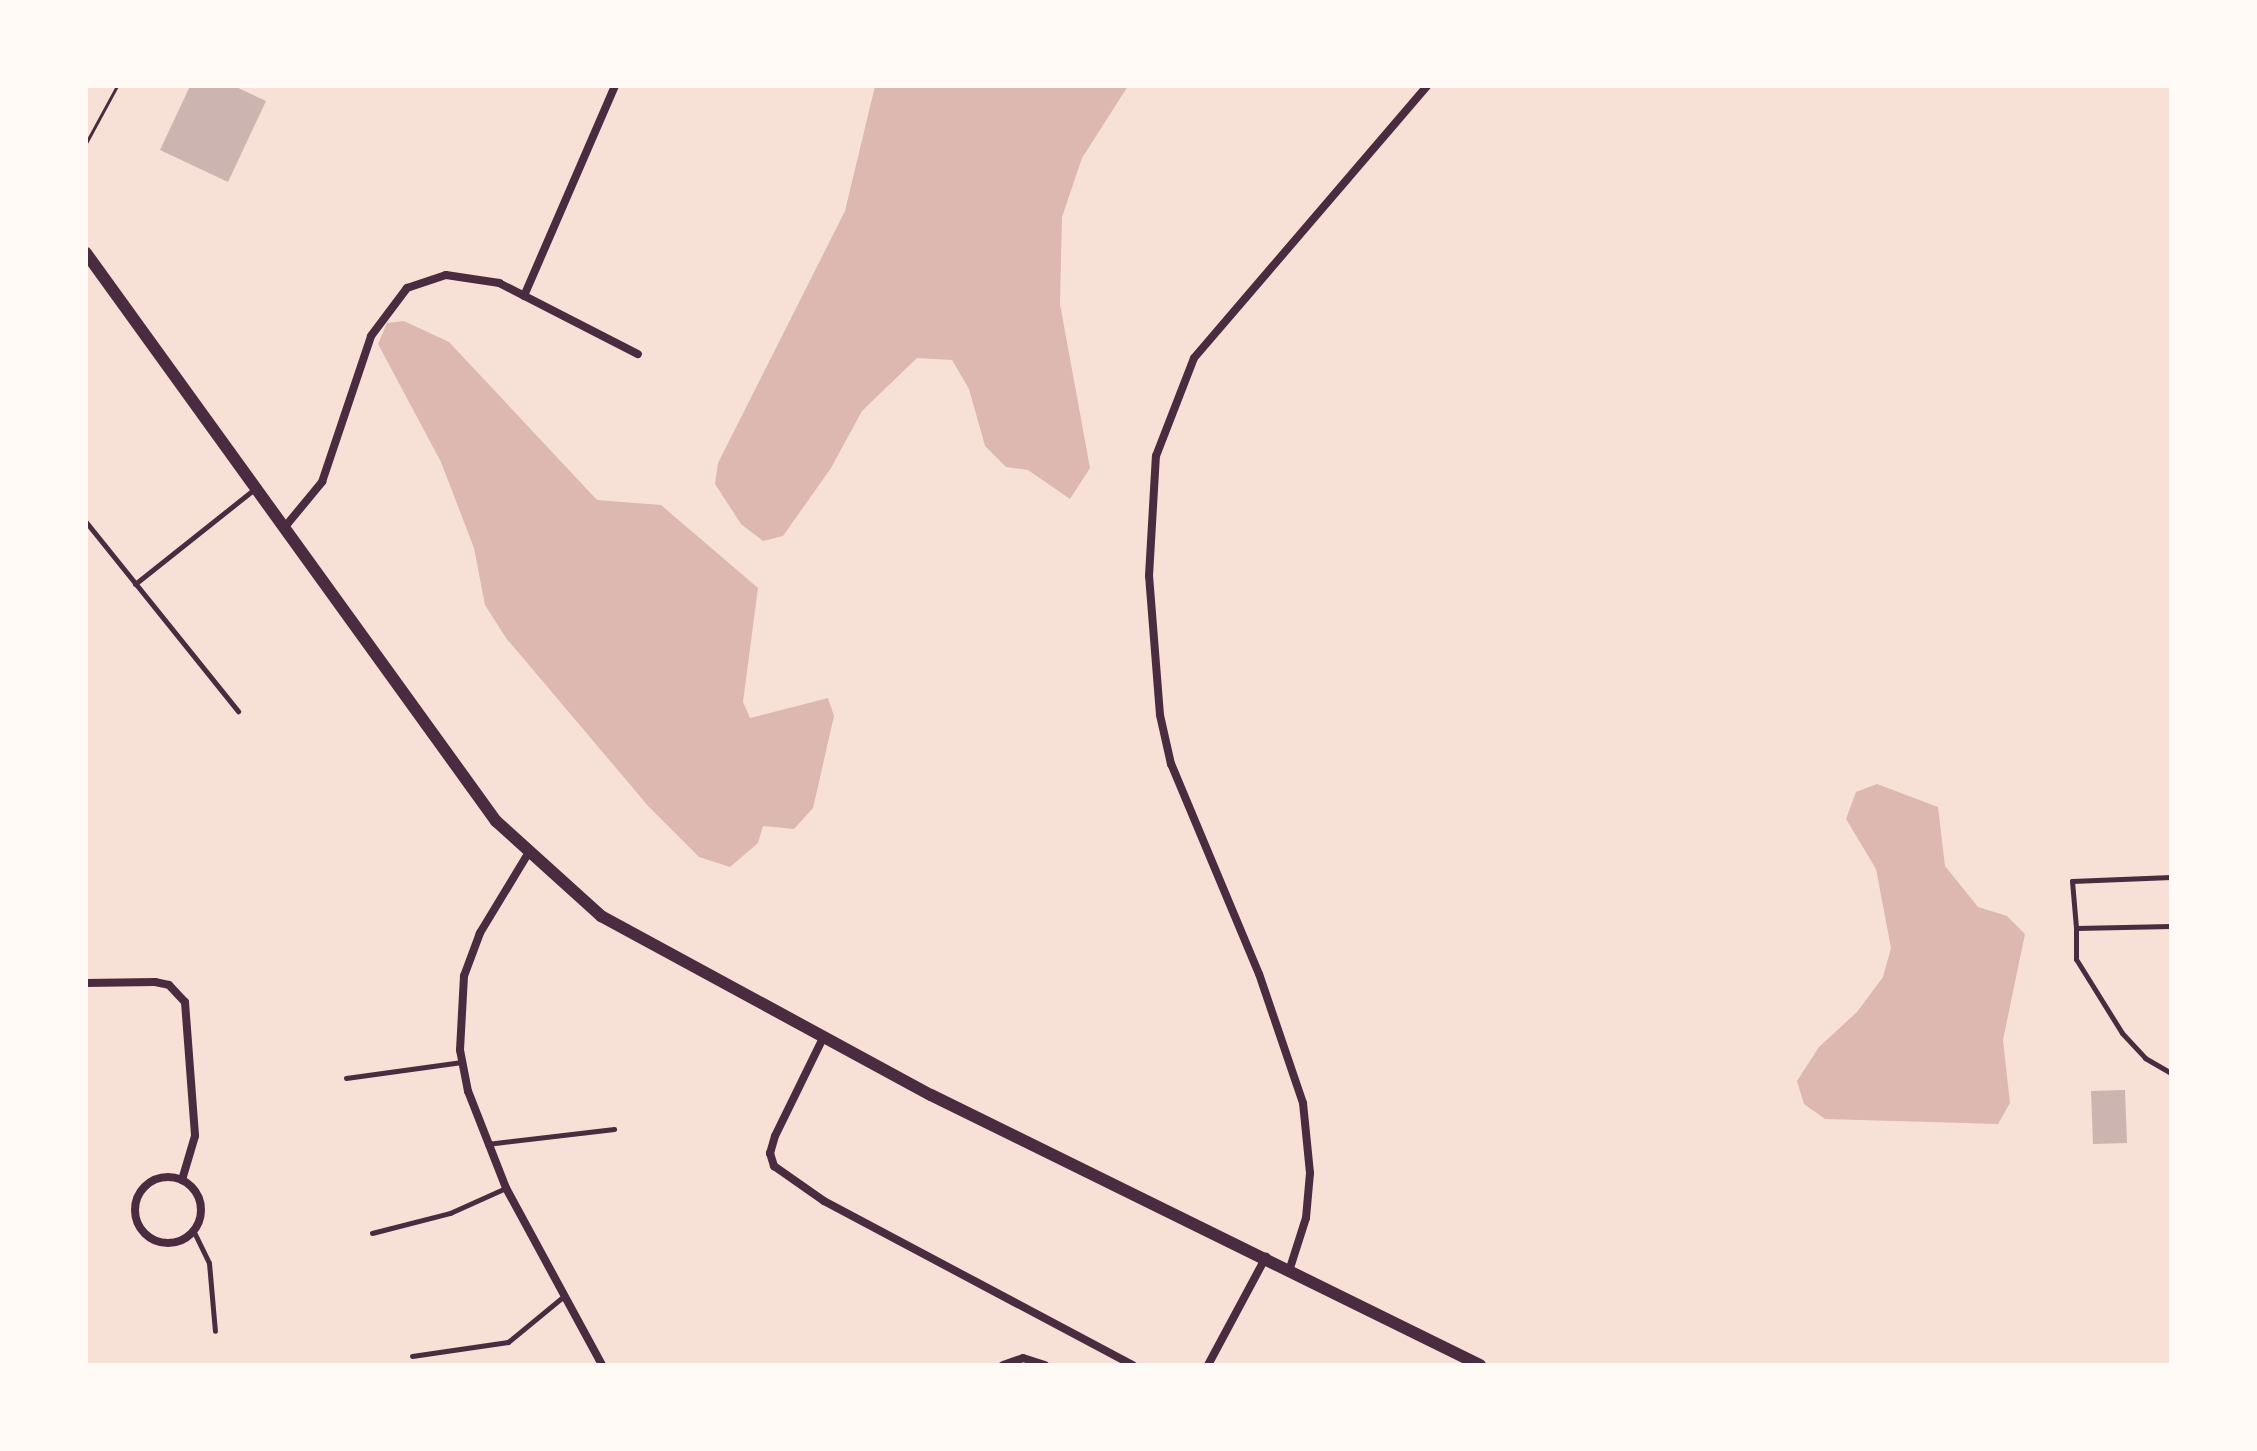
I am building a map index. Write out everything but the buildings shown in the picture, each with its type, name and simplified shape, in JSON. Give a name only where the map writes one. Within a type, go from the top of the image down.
[{"type":"street","points":[[524,296],[615,86]]},
{"type":"street","points":[[1290,1268],[1306,1218],[1310,1173],[1303,1103],[1259,974],[1171,764],[1163,727],[1149,576],[1156,456],[1194,358],[1427,86]]},
{"type":"street","points":[[86,253],[253,490],[284,528],[496,821],[601,916],[823,1038],[1480,1365]]},
{"type":"street","points":[[284,528],[322,482],[371,336],[407,288],[446,275],[499,283],[638,354]]},
{"type":"street","points":[[529,852],[480,933],[464,976],[462,1062],[486,1144],[506,1188],[602,1365]]},
{"type":"street","points":[[86,983],[155,982],[169,985],[185,1002],[195,1136],[182,1180]]},
{"type":"street","points":[[823,1038],[775,1136],[770,1153],[774,1166],[824,1201],[1133,1365]]},
{"type":"street","points":[[162,1177],[182,1180],[200,1199],[202,1210],[194,1232],[185,1239],[163,1243],[152,1240],[137,1222],[142,1189],[162,1177]]},
{"type":"street","points":[[1208,1365],[1266,1256]]},
{"type":"street","points":[[1003,1365],[1023,1358],[1045,1365]]},
{"type":"lane","points":[[135,584],[253,490]]},
{"type":"lane","points":[[86,522],[238,711]]},
{"type":"lane","points":[[2171,877],[2072,881],[2076,959],[2122,1033],[2145,1058],[2171,1073]]},
{"type":"lane","points":[[2076,928],[2171,926]]},
{"type":"lane","points":[[346,1078],[462,1062]]},
{"type":"lane","points":[[486,1144],[614,1129]]},
{"type":"lane","points":[[372,1233],[450,1213],[506,1188]]},
{"type":"lane","points":[[194,1232],[209,1263],[215,1331]]},
{"type":"lane","points":[[412,1356],[508,1342],[564,1296]]},
{"type":"path","points":[[86,143],[117,86]]},
{"type":"shaded area","points":[[875,86],[1128,86],[1082,158],[1062,217],[1060,304],[1090,468],[1070,499],[1028,470],[1006,467],[985,446],[969,389],[952,360],[917,358],[862,411],[831,468],[783,536],[763,541],[741,524],[715,484],[718,463],[845,211]]},
{"type":"shaded area","points":[[404,321],[449,342],[597,500],[661,505],[758,588],[743,702],[750,718],[828,698],[834,716],[813,808],[794,829],[763,826],[758,843],[730,867],[699,857],[649,807],[506,638],[485,605],[474,548],[441,462],[378,344],[387,323]]},
{"type":"shaded area","points":[[1877,784],[1938,807],[1945,866],[1978,907],[2007,916],[2025,934],[2003,1040],[2010,1103],[1998,1124],[1825,1119],[1804,1104],[1797,1081],[1819,1047],[1857,1012],[1883,977],[1891,948],[1876,869],[1846,819],[1856,792]]}]
